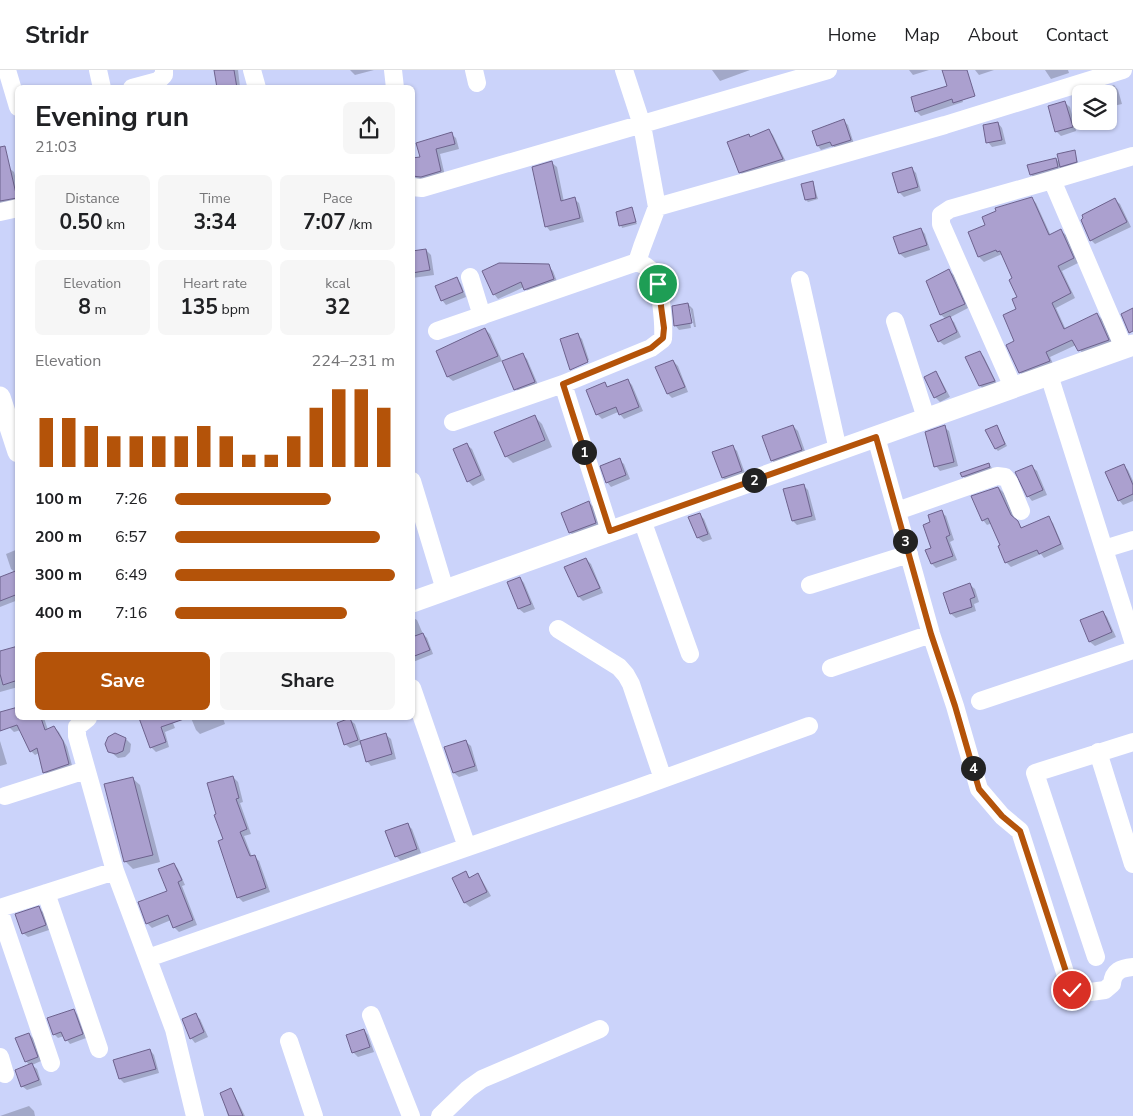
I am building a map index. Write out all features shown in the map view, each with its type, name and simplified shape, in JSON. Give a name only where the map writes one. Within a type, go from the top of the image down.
[{"type":"street","points":[[6,70],[15,98]]},
{"type":"street","points":[[98,70],[101,85]]},
{"type":"street","points":[[143,85],[158,81],[164,75],[164,70]]},
{"type":"street","points":[[252,70],[256,85]]},
{"type":"street","points":[[393,70],[394,85]]},
{"type":"street","points":[[624,70],[642,125],[658,207],[637,262]]},
{"type":"street","points":[[415,187],[422,188],[828,70]]},
{"type":"street","points":[[658,207],[945,125],[1102,73],[1123,70]]},
{"type":"street","points":[[1013,387],[941,224],[941,215],[950,209],[1133,156]]},
{"type":"street","points":[[415,601],[1128,346],[1052,180]]},
{"type":"street","points":[[0,212],[15,209]]},
{"type":"street","points":[[437,331],[637,262],[647,266],[655,275],[664,328],[663,338],[651,348],[563,384],[453,422]]},
{"type":"street","points":[[470,278],[482,316]]},
{"type":"street","points":[[800,280],[838,450]]},
{"type":"street","points":[[895,321],[926,418]]},
{"type":"street","points":[[1049,374],[1133,641]]},
{"type":"street","points":[[563,384],[610,531]]},
{"type":"street","points":[[0,397],[15,443]]},
{"type":"street","points":[[876,437],[931,634],[955,706],[979,789],[1002,816],[1020,831],[1072,990],[1076,994],[1105,990],[1112,984],[1116,973],[1133,967]]},
{"type":"street","points":[[897,511],[997,476],[1005,477],[1009,482],[1021,511]]},
{"type":"street","points":[[415,492],[445,590]]},
{"type":"street","points":[[642,520],[690,654]]},
{"type":"street","points":[[1104,549],[1133,540]]},
{"type":"street","points":[[810,584],[909,554]]},
{"type":"street","points":[[558,630],[619,667],[626,675],[632,684],[663,779]]},
{"type":"street","points":[[831,668],[931,634]]},
{"type":"street","points":[[980,701],[1133,650]]},
{"type":"street","points":[[415,697],[467,847]]},
{"type":"street","points":[[86,720],[78,727],[77,736],[86,770],[115,871],[174,1028],[195,1116]]},
{"type":"street","points":[[148,958],[663,779],[809,726]]},
{"type":"street","points":[[1096,957],[1035,773],[1133,742]]},
{"type":"street","points":[[1098,752],[1133,864]]},
{"type":"street","points":[[5,796],[86,770]]},
{"type":"street","points":[[0,908],[115,871]]},
{"type":"street","points":[[46,893],[99,1049]]},
{"type":"street","points":[[0,913],[50,1063]]},
{"type":"street","points":[[371,1015],[411,1116]]},
{"type":"street","points":[[440,1116],[468,1089],[482,1079],[600,1029]]},
{"type":"street","points":[[288,1041],[314,1116]]},
{"type":"building","points":[[214,70],[234,70],[236,85],[216,85]]},
{"type":"building","points":[[942,70],[967,70],[975,96],[953,103],[952,99],[915,112],[911,97],[947,86]]},
{"type":"building","points":[[1065,101],[1072,127],[1055,132],[1048,106]]},
{"type":"building","points":[[844,119],[851,140],[832,146],[830,142],[817,146],[812,131]]},
{"type":"building","points":[[998,122],[1002,140],[986,143],[983,125]]},
{"type":"building","points":[[769,129],[783,159],[739,173],[727,142],[749,134],[750,137]]},
{"type":"building","points":[[452,132],[455,144],[436,149],[441,171],[421,177],[415,176],[415,158],[420,157],[416,143]]},
{"type":"building","points":[[5,146],[15,189],[15,198],[0,201],[0,147]]},
{"type":"building","points":[[1075,150],[1077,162],[1060,167],[1057,154]]},
{"type":"building","points":[[1056,158],[1058,167],[1030,175],[1027,165]]},
{"type":"building","points":[[552,161],[561,201],[575,197],[580,218],[545,227],[532,167]]},
{"type":"building","points":[[912,167],[918,187],[898,193],[892,173]]},
{"type":"building","points":[[813,181],[816,198],[805,200],[801,184]]},
{"type":"building","points":[[1032,197],[1049,235],[1061,229],[1074,258],[1058,266],[1071,293],[1052,303],[1064,329],[1097,313],[1109,340],[1078,351],[1072,340],[1046,352],[1050,361],[1019,373],[1006,345],[1014,341],[1003,315],[1016,309],[1012,299],[1017,297],[1009,280],[1012,278],[1000,251],[997,252],[996,250],[978,257],[968,232],[985,225],[982,217],[996,211],[995,208]]},
{"type":"building","points":[[1115,198],[1127,222],[1090,241],[1081,220],[1083,218],[1082,215]]},
{"type":"building","points":[[632,207],[636,222],[619,226],[616,212]]},
{"type":"building","points":[[921,228],[927,245],[899,254],[893,237]]},
{"type":"building","points":[[426,249],[430,270],[415,272],[415,251]]},
{"type":"building","points":[[499,263],[549,264],[554,279],[524,290],[521,282],[493,295],[482,271]]},
{"type":"building","points":[[949,269],[965,304],[940,315],[926,281]]},
{"type":"building","points":[[457,277],[463,292],[441,301],[435,286]]},
{"type":"building","points":[[688,303],[692,323],[674,326],[672,306]]},
{"type":"building","points":[[1133,308],[1133,331],[1129,333],[1121,314]]},
{"type":"building","points":[[950,316],[957,332],[938,342],[930,325]]},
{"type":"building","points":[[485,328],[498,356],[447,377],[436,351]]},
{"type":"building","points":[[578,333],[588,362],[570,370],[560,339]]},
{"type":"building","points":[[980,351],[995,381],[979,386],[965,357]]},
{"type":"building","points":[[523,353],[535,382],[514,390],[502,361]]},
{"type":"building","points":[[673,360],[685,387],[667,394],[655,367]]},
{"type":"building","points":[[936,371],[946,392],[934,398],[924,377]]},
{"type":"building","points":[[628,379],[639,407],[619,415],[616,407],[596,415],[586,390],[605,382],[607,387]]},
{"type":"building","points":[[535,415],[545,440],[505,457],[494,432]]},
{"type":"building","points":[[793,425],[802,450],[771,461],[762,436]]},
{"type":"building","points":[[945,425],[954,462],[934,467],[925,432]]},
{"type":"building","points":[[997,425],[1005,444],[995,449],[985,430]]},
{"type":"building","points":[[467,443],[481,475],[467,482],[453,449]]},
{"type":"building","points":[[733,445],[742,471],[722,478],[712,452]]},
{"type":"building","points":[[620,458],[626,475],[606,483],[600,466]]},
{"type":"building","points":[[989,463],[990,467],[962,477],[960,473]]},
{"type":"building","points":[[1124,464],[1133,485],[1133,494],[1118,501],[1105,472]]},
{"type":"building","points":[[1032,465],[1043,490],[1027,497],[1015,472]]},
{"type":"building","points":[[804,484],[812,516],[792,521],[783,489]]},
{"type":"building","points":[[998,487],[1011,515],[1018,521],[1021,528],[1049,516],[1061,544],[1039,554],[1037,550],[1005,563],[998,546],[1000,545],[988,518],[982,521],[971,496]]},
{"type":"building","points":[[589,501],[596,523],[569,533],[561,513]]},
{"type":"building","points":[[942,510],[950,535],[946,537],[953,556],[931,564],[925,550],[931,548],[923,525],[930,522],[928,515]]},
{"type":"building","points":[[700,513],[708,534],[697,538],[688,517]]},
{"type":"building","points":[[586,558],[600,588],[578,597],[564,567]]},
{"type":"building","points":[[15,571],[15,595],[0,601],[0,577]]},
{"type":"building","points":[[520,577],[531,604],[518,609],[507,582]]},
{"type":"building","points":[[970,583],[975,597],[970,599],[972,607],[950,614],[943,593]]},
{"type":"building","points":[[1103,611],[1112,632],[1089,642],[1080,620]]},
{"type":"building","points":[[423,633],[430,650],[415,656],[415,636]]},
{"type":"building","points":[[15,647],[15,681],[3,685],[0,674],[0,651]]},
{"type":"building","points":[[15,708],[15,720],[42,720],[45,730],[54,726],[63,741],[69,764],[43,773],[37,748],[30,752],[17,725],[0,731],[0,712]]},
{"type":"building","points":[[140,720],[181,720],[161,727],[166,742],[150,748]]},
{"type":"building","points":[[351,720],[358,740],[344,745],[337,723]]},
{"type":"building","points":[[115,733],[126,738],[123,751],[116,754],[108,752],[105,744],[108,737]]},
{"type":"building","points":[[386,733],[392,754],[366,762],[360,741]]},
{"type":"building","points":[[466,740],[475,766],[453,773],[444,747]]},
{"type":"building","points":[[233,776],[239,798],[236,799],[247,829],[240,832],[250,856],[255,855],[266,888],[237,898],[218,841],[223,839],[214,815],[216,814],[207,783]]},
{"type":"building","points":[[133,777],[153,855],[124,862],[104,784]]},
{"type":"building","points":[[408,823],[417,849],[395,857],[385,831]]},
{"type":"building","points":[[174,863],[182,880],[178,882],[193,920],[173,928],[168,915],[146,924],[138,902],[167,891],[158,869]]},
{"type":"building","points":[[466,871],[469,878],[478,873],[487,892],[464,903],[452,878]]},
{"type":"building","points":[[39,906],[46,925],[22,934],[15,914]]},
{"type":"building","points":[[74,1009],[83,1034],[65,1041],[61,1032],[53,1035],[47,1018]]},
{"type":"building","points":[[196,1013],[204,1032],[190,1039],[182,1019]]},
{"type":"building","points":[[364,1029],[370,1047],[352,1053],[346,1035]]},
{"type":"building","points":[[29,1033],[38,1057],[25,1062],[15,1038]]},
{"type":"building","points":[[150,1049],[156,1069],[119,1079],[113,1060]]},
{"type":"building","points":[[32,1063],[39,1080],[21,1087],[15,1070]]},
{"type":"building","points":[[231,1088],[243,1116],[229,1116],[220,1093]]},
{"type":"route","points":[[658,284],[664,328],[663,338],[651,348],[563,384],[610,531],[876,437],[931,634],[955,706],[979,789],[1002,816],[1017,827],[1024,839],[1072,990]]}]
